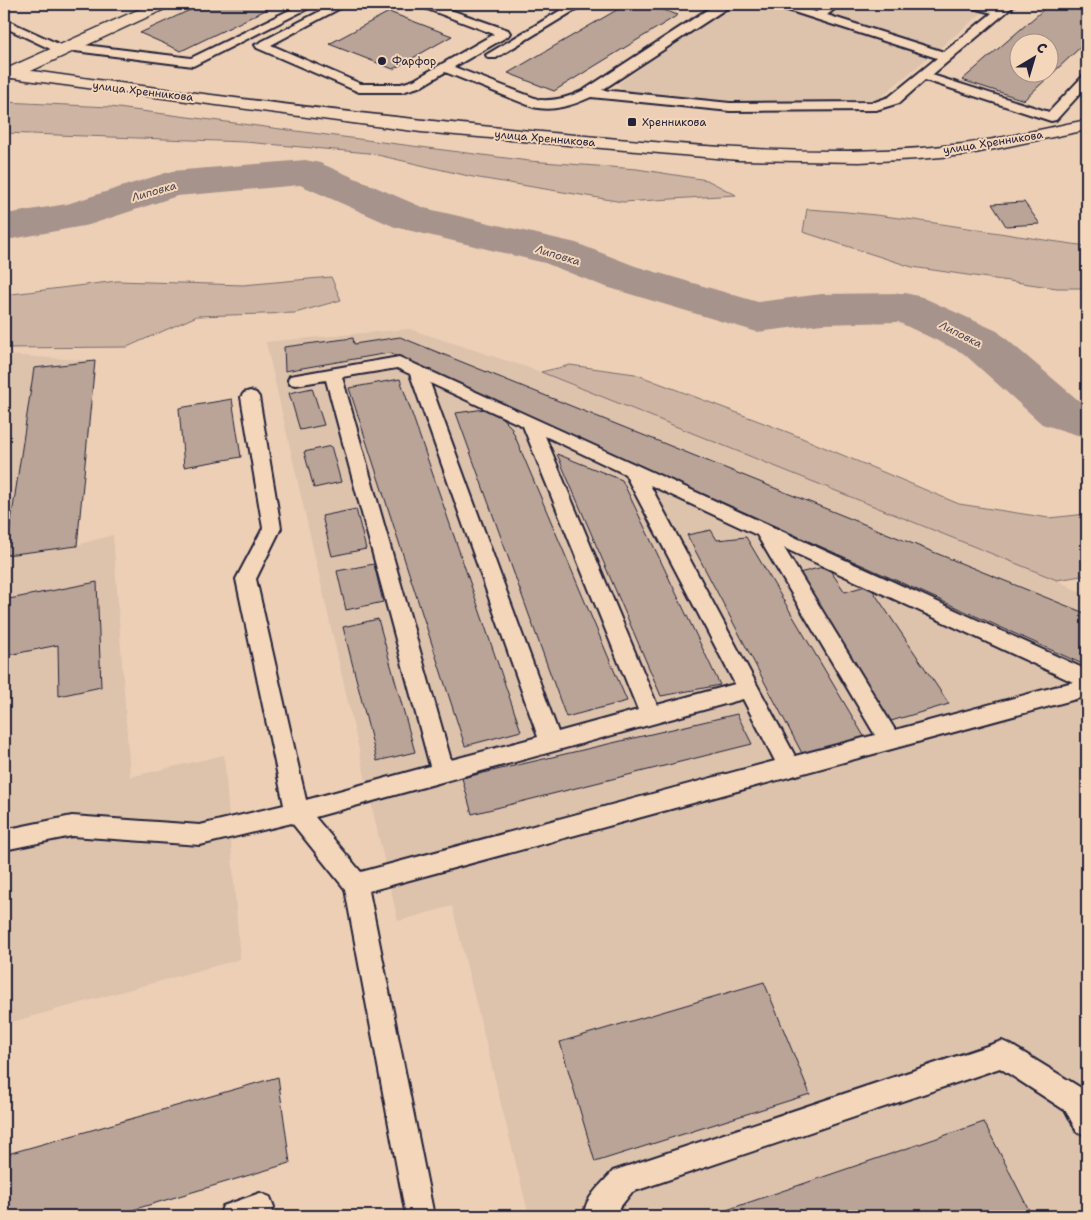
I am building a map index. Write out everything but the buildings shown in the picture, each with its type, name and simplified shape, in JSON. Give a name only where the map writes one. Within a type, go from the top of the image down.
[{"type":"street","points":[[8,73],[163,4]]},
{"type":"street","name":"улица Хренникова","points":[[8,73],[421,127],[739,154],[859,156],[918,153],[965,149],[1087,125]]},
{"type":"lane","points":[[4,23],[65,49],[193,62],[311,4]]},
{"type":"lane","points":[[342,4],[261,45],[359,88],[402,88],[418,83],[504,33],[424,4]]},
{"type":"lane","points":[[460,74],[579,4]]},
{"type":"lane","points":[[444,68],[538,104],[553,106],[566,104],[589,94],[723,6],[722,4]]},
{"type":"lane","points":[[779,4],[947,56]]},
{"type":"lane","points":[[818,16],[835,4]]},
{"type":"lane","points":[[971,4],[1000,12]]},
{"type":"lane","points":[[589,94],[730,107],[876,106],[894,100],[1010,4]]},
{"type":"lane","points":[[924,76],[1051,117],[1069,129]]},
{"type":"lane","points":[[1051,117],[1087,79]]},
{"type":"lane","points":[[296,380],[399,362],[1087,679]]},
{"type":"lane","points":[[417,370],[551,742]]},
{"type":"lane","points":[[332,373],[443,772]]},
{"type":"lane","points":[[250,397],[272,528],[246,579],[297,812],[356,884],[420,1216]]},
{"type":"lane","points":[[530,422],[651,715]]},
{"type":"lane","points":[[633,471],[790,768]]},
{"type":"lane","points":[[763,529],[890,741]]},
{"type":"lane","points":[[356,884],[1087,687]]},
{"type":"lane","points":[[4,840],[72,826],[200,835],[297,812],[748,689]]},
{"type":"lane","points":[[599,1216],[598,1211],[623,1181],[1002,1054],[1076,1101],[1087,1122]]},
{"type":"lane","points":[[233,1216],[260,1207]]},
{"type":"shaded area","points":[[734,4],[993,4],[878,99],[760,103],[624,93],[618,84]]},
{"type":"shaded area","points":[[4,102],[110,107],[529,161],[637,169],[707,180],[736,195],[623,202],[473,177],[369,153],[245,142],[4,133]]},
{"type":"shaded area","points":[[807,209],[877,215],[1087,246],[1087,288],[1057,288],[912,267],[803,232]]},
{"type":"shaded area","points":[[331,277],[341,300],[295,313],[197,316],[127,347],[4,348],[4,295],[117,281],[243,285]]},
{"type":"shaded area","points":[[409,329],[541,372],[1057,580],[1087,596],[1087,1216],[529,1216],[452,906],[398,921],[266,342]]},
{"type":"shaded area","points":[[4,355],[95,361],[77,545],[113,535],[130,777],[224,755],[240,959],[4,1024]]},
{"type":"shaded area","points":[[570,365],[635,374],[790,433],[959,504],[1049,518],[1087,514],[1087,575],[1057,580],[541,372]]},
{"type":"waterway","name":"Липовка","points":[[4,224],[12,226],[74,216],[172,184],[305,172],[410,218],[560,253],[619,276],[757,317],[822,309],[905,307],[980,342],[1060,412],[1087,421]]},
{"type":"place","name":"Фарфор","points":[[382,61]]},
{"type":"place","name":"Хренникова","points":[[632,122]]}]
